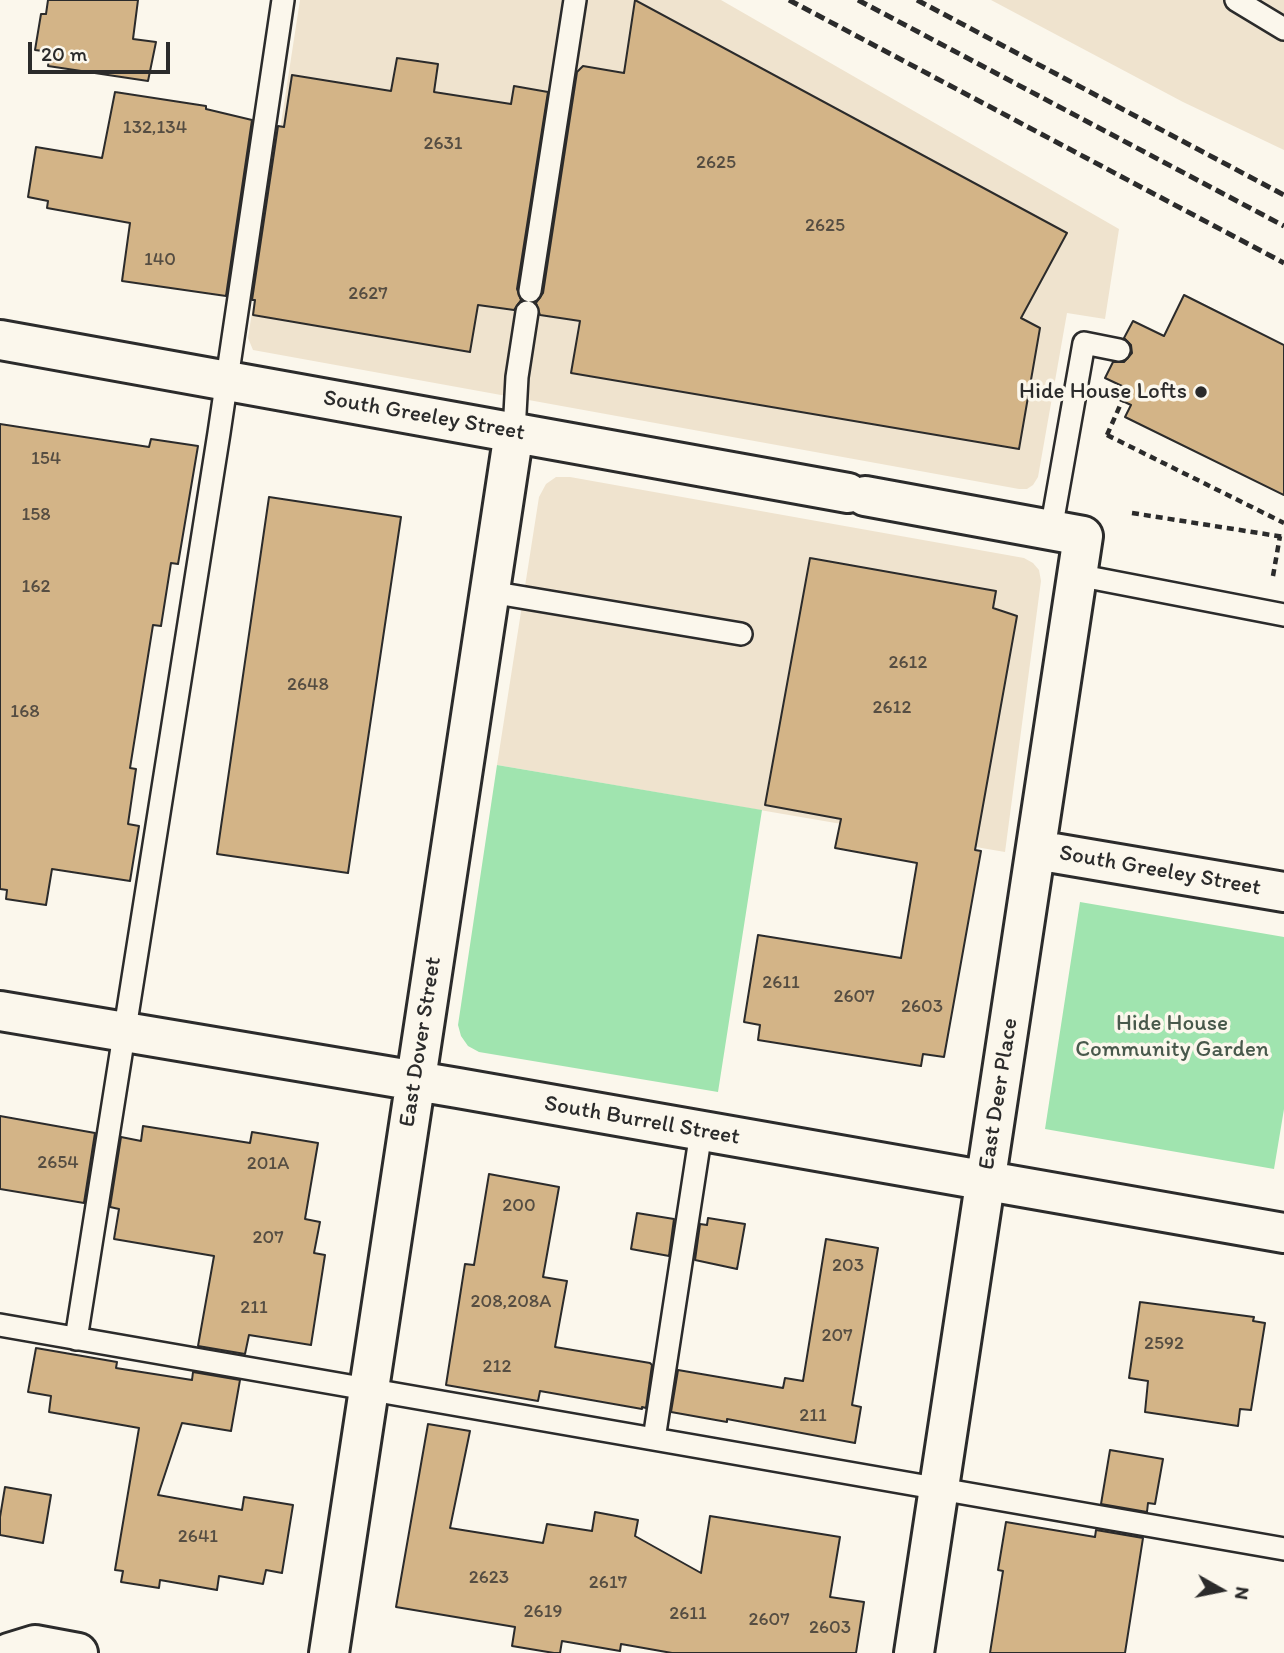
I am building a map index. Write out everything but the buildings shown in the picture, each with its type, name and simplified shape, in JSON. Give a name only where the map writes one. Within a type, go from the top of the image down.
[{"type":"street","name":"South Greeley Street","points":[[0,341],[1067,533]]},
{"type":"street","name":"East Dover Street","points":[[329,1653],[514,432]]},
{"type":"street","name":"East Deer Place","points":[[914,1653],[1077,575],[1067,533]]},
{"type":"street","name":"South Greeley Street","points":[[1035,850],[1284,892]]},
{"type":"street","name":"South Burrell Street","points":[[0,1011],[1284,1233]]},
{"type":"street","points":[[26,1650],[78,1653]]},
{"type":"lane","points":[[76,1339],[126,1032],[283,0]]},
{"type":"lane","points":[[530,291],[575,0]]},
{"type":"lane","points":[[1236,0],[1284,29]]},
{"type":"lane","points":[[514,432],[517,377],[527,312]]},
{"type":"lane","points":[[1067,533],[1084,342],[1119,350]]},
{"type":"lane","points":[[1077,575],[1284,615]]},
{"type":"lane","points":[[489,592],[741,634]]},
{"type":"lane","points":[[654,1439],[701,1132]]},
{"type":"lane","points":[[0,1325],[1284,1549]]},
{"type":"path","points":[[1105,442],[1122,401]]},
{"type":"path","points":[[1107,435],[1284,523]]},
{"type":"path","points":[[1132,513],[1284,537]]},
{"type":"shaded area","points":[[300,0],[721,0],[1119,229],[1105,319],[1067,313],[1038,477],[1033,485],[1027,489],[1019,489],[253,350],[248,338]]},
{"type":"shaded area","points":[[991,0],[1284,0],[1284,150],[1183,102]]},
{"type":"shaded area","points":[[556,477],[570,477],[1024,558],[1033,563],[1039,570],[1041,581],[1005,852],[497,765],[539,497],[546,484]]},
{"type":"green space","points":[[497,765],[762,810],[718,1092],[479,1052],[468,1046],[461,1036],[458,1025]]},
{"type":"green space","name":"Hide House Community Garden","points":[[1080,902],[1284,937],[1284,1109],[1274,1169],[1045,1129]]},
{"type":"railway","points":[[789,0],[1284,263]]},
{"type":"railway","points":[[858,0],[1284,226]]},
{"type":"railway","points":[[917,0],[1284,195]]},
{"type":"place","name":"Hide House Lofts","points":[[1201,392]]}]
